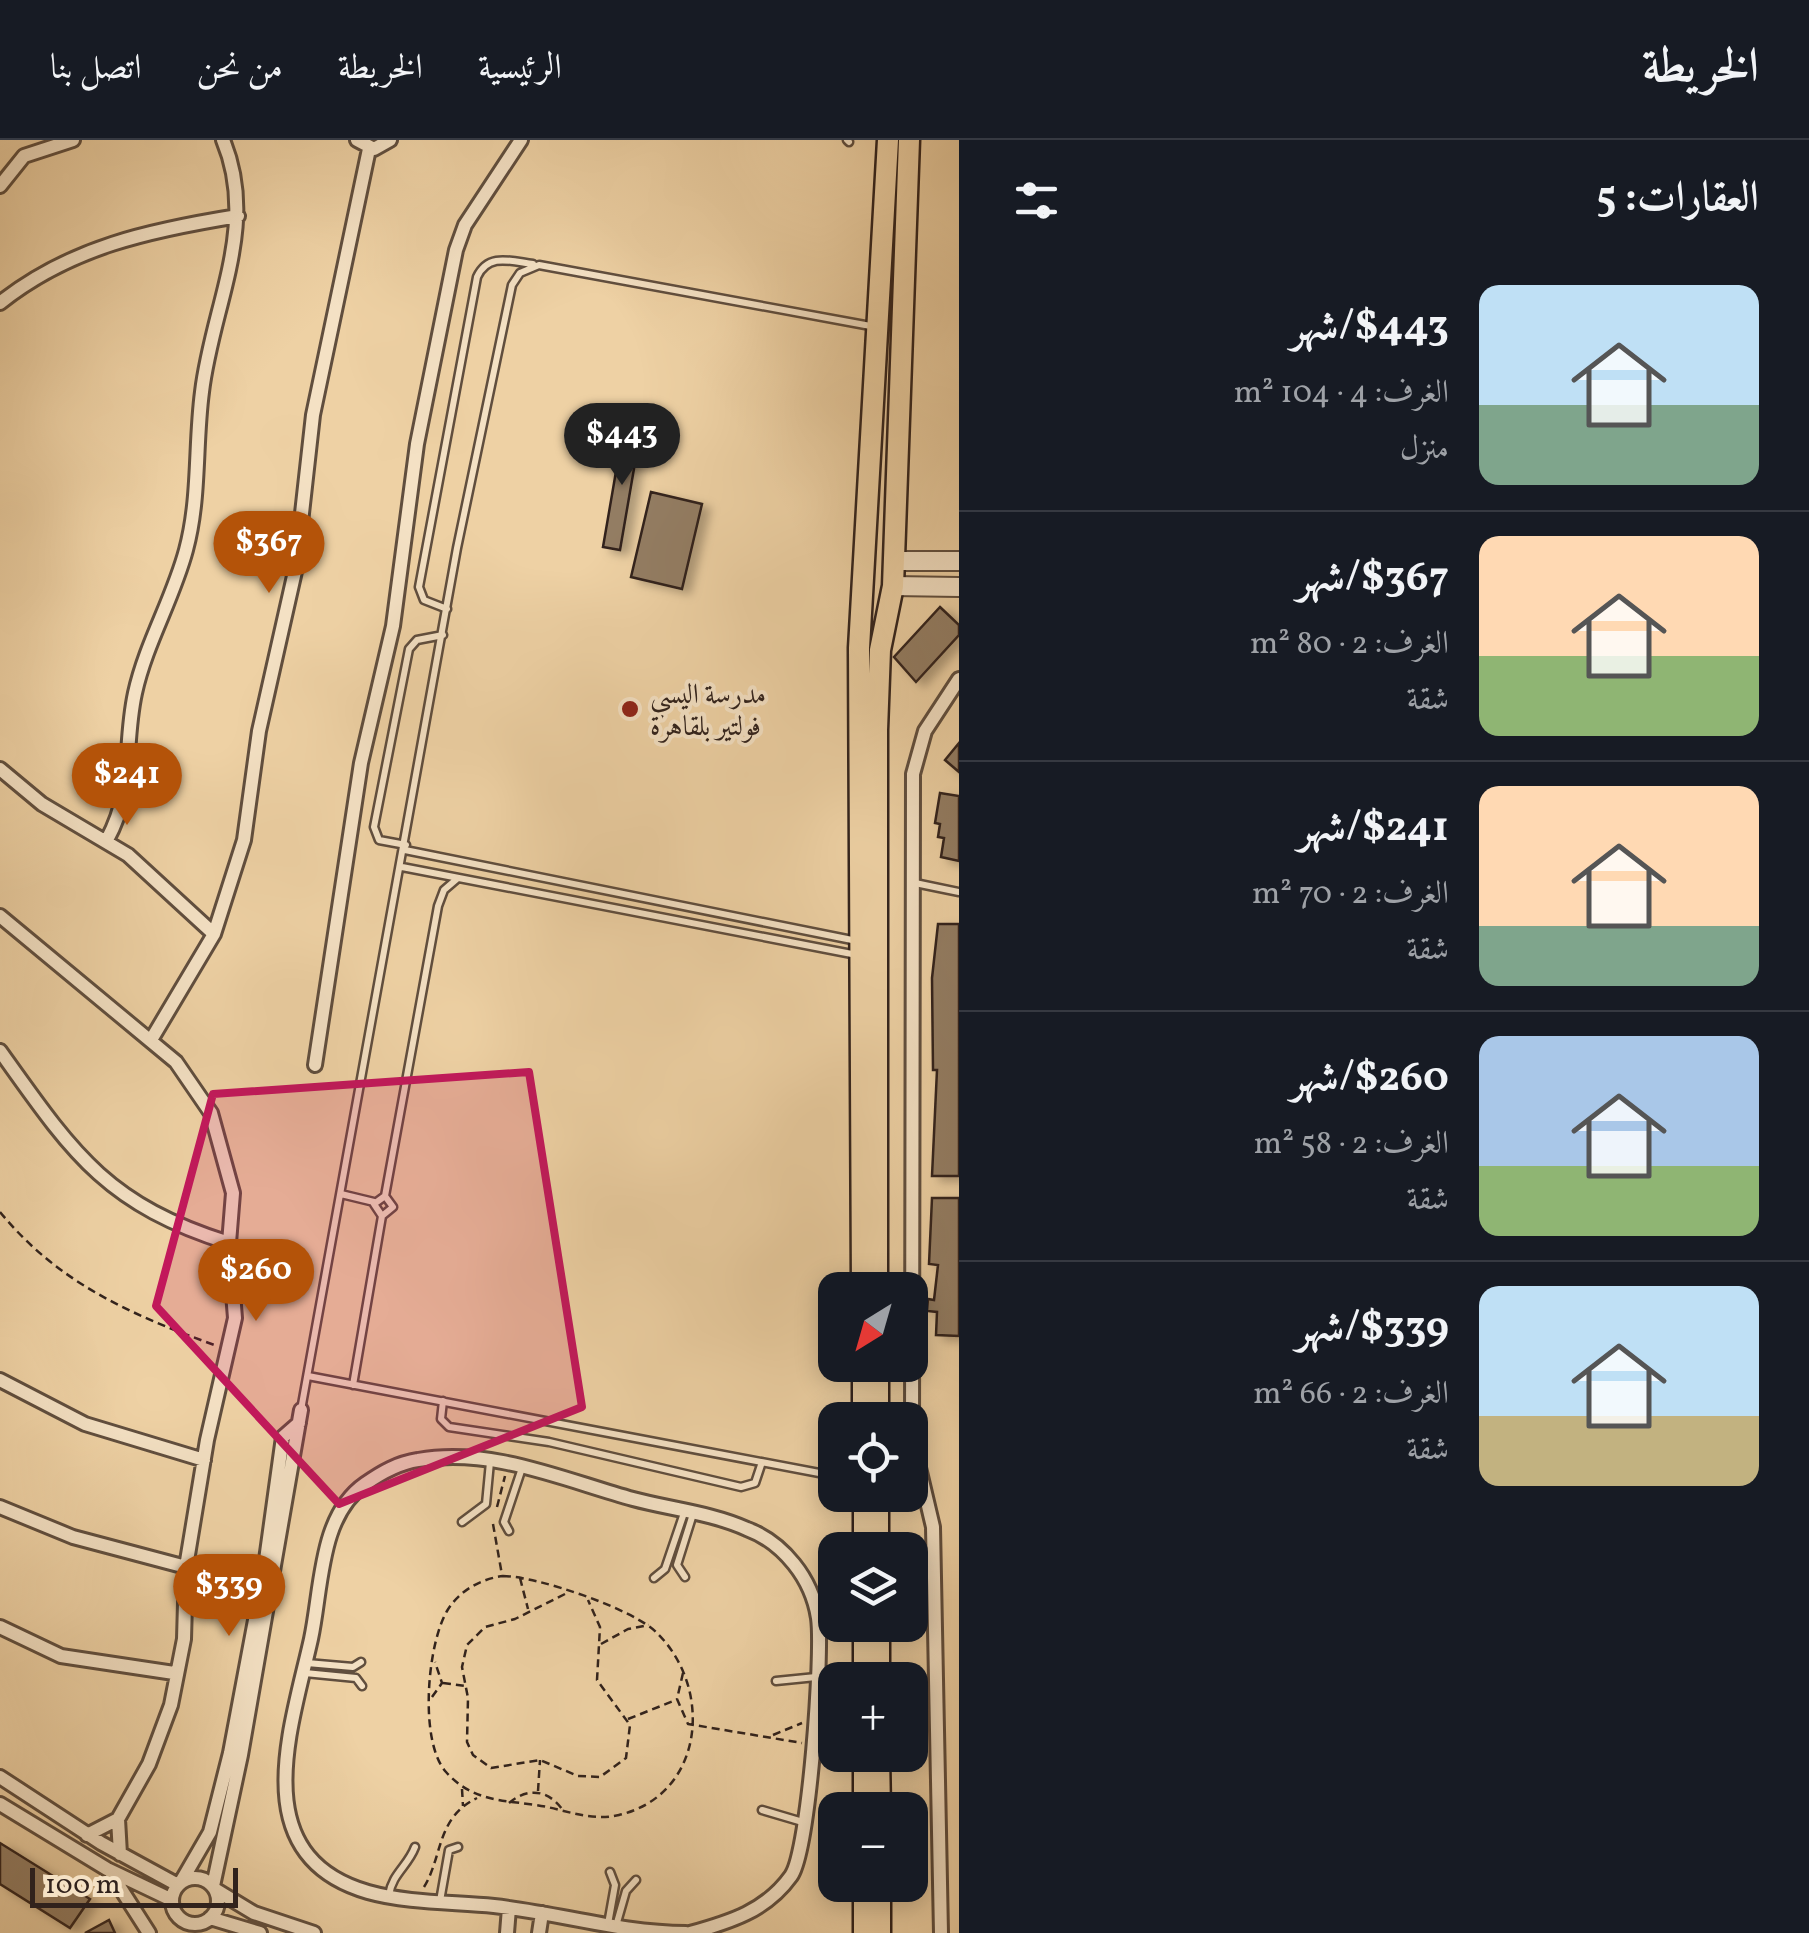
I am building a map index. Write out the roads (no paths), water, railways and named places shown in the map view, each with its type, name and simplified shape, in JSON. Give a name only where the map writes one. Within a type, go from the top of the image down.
[{"type":"main road","points":[[862,1272],[859,648],[888,140]]},
{"type":"main road","points":[[877,1272],[878,707],[880,650],[893,586],[909,140]]},
{"type":"main road","points":[[864,1902],[864,1933]]},
{"type":"main road","points":[[880,1902],[880,1933]]},
{"type":"street","points":[[0,186],[24,156],[73,140]]},
{"type":"street","points":[[107,840],[126,796],[128,738],[141,671],[180,571],[192,524],[204,371],[234,251],[238,216],[235,177],[223,140]]},
{"type":"street","points":[[315,1065],[361,763],[393,626],[417,444],[456,250],[465,225],[520,140]]},
{"type":"street","points":[[151,1040],[214,934],[244,840],[258,731],[296,566],[314,415],[363,144],[393,141]]},
{"type":"street","points":[[0,303],[38,276],[117,240],[238,216]]},
{"type":"street","points":[[894,561],[959,561]]},
{"type":"street","points":[[893,586],[959,586]]},
{"type":"street","points":[[941,1933],[933,1528],[912,1438],[914,883],[917,752],[938,706],[959,680]]},
{"type":"street","points":[[0,768],[42,804],[107,840],[214,934]]},
{"type":"street","points":[[0,916],[176,1062],[212,1113],[232,1193],[228,1243],[235,1318],[204,1460],[186,1568],[188,1604],[161,1735],[118,1819],[120,1854]]},
{"type":"street","points":[[0,1051],[55,1131],[95,1173],[153,1214],[228,1243]]},
{"type":"street","points":[[0,1380],[84,1424],[204,1460]]},
{"type":"street","points":[[172,1900],[210,1832],[265,1568],[283,1437],[300,1416]]},
{"type":"street","points":[[206,1924],[218,1904],[214,1888],[300,1416]]},
{"type":"street","points":[[420,1459],[490,1462],[523,1467],[754,1532],[793,1563],[813,1598],[818,1618],[808,1823],[794,1874],[769,1900],[736,1920],[688,1933],[389,1895],[348,1885],[322,1870],[290,1825],[283,1791],[331,1528],[354,1492],[385,1470],[420,1459]]},
{"type":"street","points":[[0,1507],[73,1537],[186,1568]]},
{"type":"street","points":[[0,1627],[61,1656],[174,1673]]},
{"type":"street","points":[[0,1776],[120,1854],[180,1883],[198,1878],[254,1913],[314,1933]]},
{"type":"street","points":[[0,1804],[107,1869],[172,1900],[178,1916],[174,1933]]},
{"type":"street","points":[[87,1834],[118,1819]]},
{"type":"street","points":[[107,1869],[135,1905],[149,1933]]},
{"type":"street","points":[[507,1933],[509,1908]]},
{"type":"street","points":[[539,1933],[542,1913]]},
{"type":"street","points":[[178,1916],[190,1923],[258,1933]]},
{"type":"lane","points":[[448,609],[424,600],[420,587],[477,277],[485,264],[495,260],[539,265],[877,327]]},
{"type":"lane","points":[[300,1416],[510,292],[520,273],[539,265]]},
{"type":"lane","points":[[443,635],[420,638],[409,649],[374,827],[379,840],[858,948]]},
{"type":"lane","points":[[402,866],[858,948]]},
{"type":"lane","points":[[354,1384],[382,1216],[393,1208],[385,1196],[438,906],[444,890],[458,878]]},
{"type":"lane","points":[[914,883],[959,892]]},
{"type":"lane","points":[[342,1194],[374,1202],[385,1196]]},
{"type":"lane","points":[[374,1202],[376,1212],[382,1216]]},
{"type":"lane","points":[[308,1376],[818,1473]]},
{"type":"lane","points":[[443,1402],[441,1420],[449,1427],[522,1437],[741,1487],[755,1483],[762,1462]]},
{"type":"lane","points":[[462,1522],[486,1504],[490,1462]]},
{"type":"lane","points":[[509,1531],[504,1522],[523,1467]]},
{"type":"lane","points":[[684,1577],[677,1564],[689,1512]]},
{"type":"lane","points":[[654,1578],[665,1569],[689,1512]]},
{"type":"lane","points":[[305,1668],[353,1666],[361,1662]]},
{"type":"lane","points":[[305,1668],[356,1678],[362,1686]]},
{"type":"lane","points":[[776,1680],[816,1677]]},
{"type":"lane","points":[[762,1810],[808,1823]]},
{"type":"lane","points":[[440,1900],[449,1850],[458,1846]]},
{"type":"lane","points":[[389,1895],[391,1882],[410,1860],[415,1847]]},
{"type":"lane","points":[[610,1872],[615,1885],[612,1926]]},
{"type":"lane","points":[[612,1926],[626,1890],[636,1880]]},
{"type":"place","name":"مدرسة اليسي فولتير بلقاهرة","points":[[630,709]]}]
